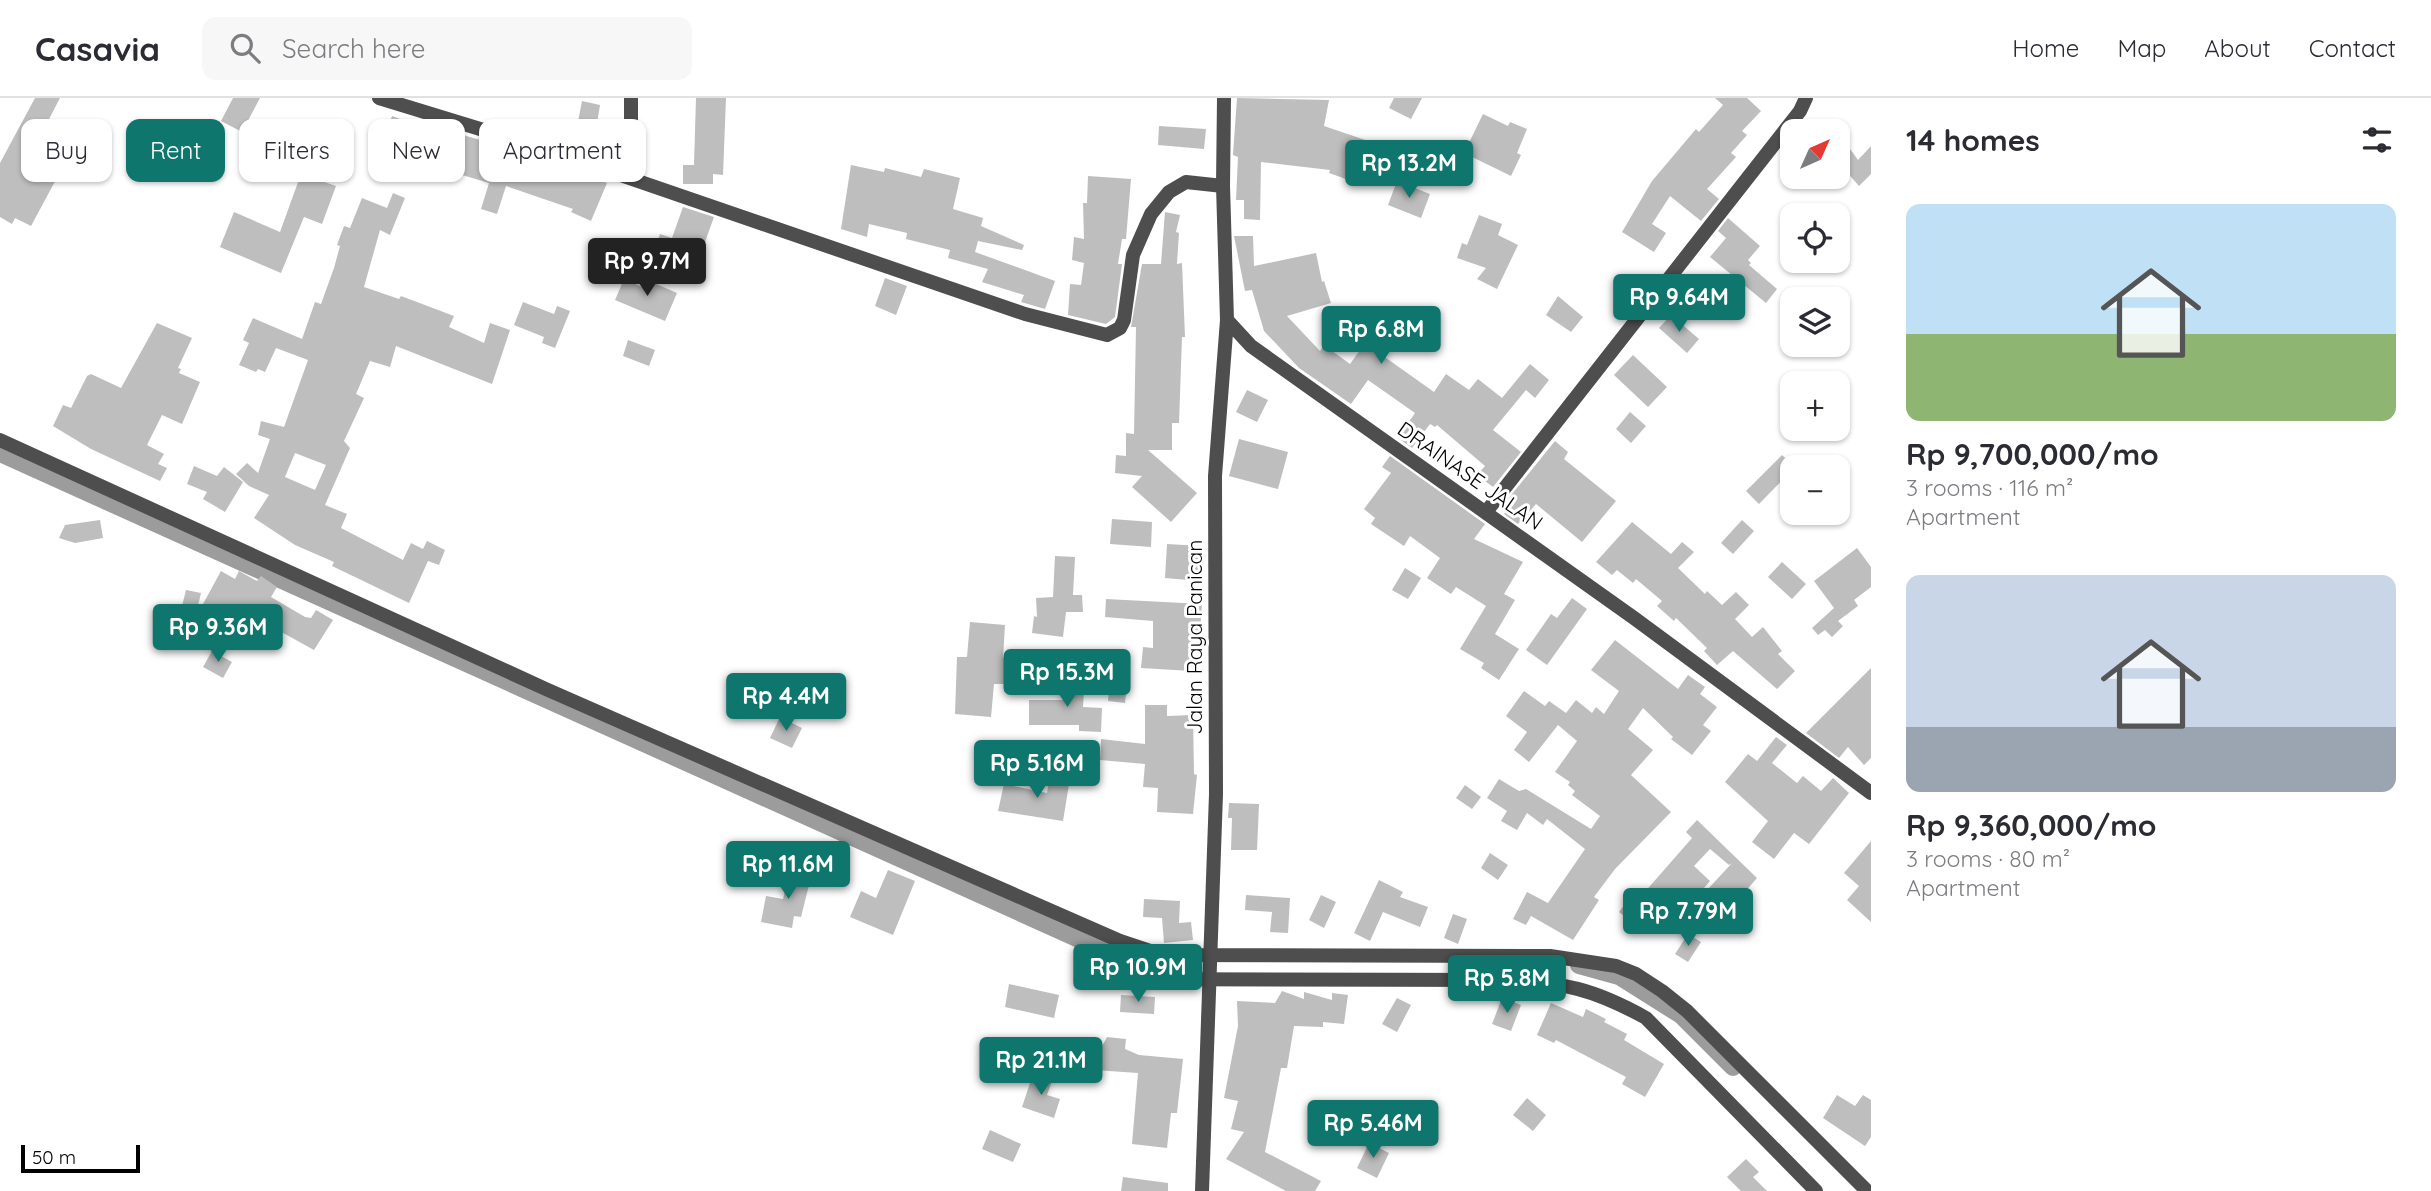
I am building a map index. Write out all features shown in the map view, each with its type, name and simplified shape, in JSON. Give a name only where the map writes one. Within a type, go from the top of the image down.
[{"type":"street","points":[[379,98],[479,129]]},
{"type":"street","points":[[631,98],[631,119]]},
{"type":"street","points":[[1224,98],[1223,186],[1227,320]]},
{"type":"street","points":[[1486,512],[1800,111],[1806,98]]},
{"type":"street","points":[[645,182],[1025,314],[1107,335],[1120,328],[1124,320],[1130,265],[1151,214],[1179,185],[1194,181],[1223,186]]},
{"type":"street","name":"DRAINASE JALAN","points":[[1227,320],[1251,346],[1486,512],[1871,793]]},
{"type":"street","name":"Jalan Raya Panican","points":[[1202,1191],[1216,794],[1215,476],[1227,320]]},
{"type":"street","points":[[0,440],[548,690],[1120,941],[1162,955],[1550,956],[1616,966],[1636,974],[1687,1011],[1867,1191]]},
{"type":"street","points":[[1098,979],[1503,979],[1556,982],[1584,989],[1617,1002],[1646,1018],[1815,1191]]},
{"type":"building","points":[[35,98],[60,98],[49,119],[24,119]]},
{"type":"building","points":[[233,98],[260,98],[249,119],[239,119],[239,130],[222,119]]},
{"type":"building","points":[[696,98],[726,98],[723,175],[713,174],[713,184],[683,184],[683,165],[694,165]]},
{"type":"building","points":[[1237,98],[1329,100],[1324,126],[1380,145],[1366,186],[1329,173],[1330,170],[1261,162],[1260,220],[1244,219],[1244,200],[1236,200],[1238,157],[1233,155]]},
{"type":"building","points":[[1394,98],[1422,98],[1411,119],[1389,108]]},
{"type":"building","points":[[1715,98],[1747,98],[1761,111],[1742,131],[1747,135],[1731,153],[1736,157],[1707,189],[1719,199],[1701,221],[1670,196],[1652,224],[1666,233],[1654,252],[1622,232],[1652,181],[1696,129],[1699,132],[1723,105]]},
{"type":"building","points":[[582,101],[600,105],[598,119],[579,119]]},
{"type":"building","points":[[1483,114],[1508,126],[1510,122],[1527,129],[1517,153],[1521,155],[1511,176],[1464,153]]},
{"type":"building","points":[[21,124],[21,182],[55,182],[31,226],[15,218],[12,224],[0,217],[0,163]]},
{"type":"building","points":[[1159,126],[1206,129],[1204,149],[1158,145]]},
{"type":"building","points":[[465,136],[479,140],[479,180],[465,176]]},
{"type":"building","points":[[1871,146],[1871,174],[1859,186],[1850,176],[1850,149],[1858,160]]},
{"type":"building","points":[[851,165],[884,172],[885,168],[921,177],[924,169],[960,178],[953,209],[983,218],[981,226],[1024,245],[1022,250],[978,241],[975,252],[1055,281],[1045,309],[1021,302],[1024,295],[982,282],[988,269],[948,258],[950,250],[906,239],[907,233],[869,224],[867,237],[841,229]]},
{"type":"building","points":[[1088,176],[1131,179],[1126,239],[1122,239],[1118,264],[1122,264],[1115,317],[1106,324],[1068,315],[1070,284],[1081,285],[1084,263],[1072,260],[1074,237],[1084,239],[1083,203],[1087,203]]},
{"type":"building","points":[[1397,181],[1430,194],[1421,218],[1388,205]]},
{"type":"building","points":[[298,182],[324,182],[336,186],[322,224],[304,217],[281,273],[220,247],[234,212],[280,232]]},
{"type":"building","points":[[486,182],[607,183],[591,221],[571,212],[573,209],[506,186],[497,214],[481,209],[489,183]]},
{"type":"building","points":[[393,193],[405,198],[390,235],[380,230],[364,287],[399,299],[401,296],[454,316],[449,327],[484,343],[490,323],[510,330],[492,384],[396,346],[390,367],[370,361],[356,394],[364,398],[344,441],[350,448],[325,505],[347,514],[341,528],[403,560],[411,543],[423,549],[427,541],[445,550],[439,565],[428,561],[409,603],[332,566],[334,562],[295,545],[254,518],[269,495],[249,486],[236,474],[247,463],[258,473],[270,439],[258,435],[261,421],[284,427],[308,360],[276,348],[265,372],[258,369],[256,372],[239,365],[249,343],[243,340],[253,318],[302,339],[315,302],[321,304],[334,268],[340,246],[337,245],[344,226],[350,228],[362,198],[387,208]],"holes":[[[295,453],[326,465],[315,490],[285,477]]]},
{"type":"building","points":[[683,207],[714,217],[705,242],[693,238],[682,269],[653,259],[653,254],[660,234],[672,238]]},
{"type":"building","points":[[1165,212],[1180,215],[1176,232],[1179,233],[1177,264],[1182,263],[1185,337],[1182,337],[1179,423],[1172,423],[1172,450],[1148,450],[1197,493],[1171,522],[1132,487],[1142,476],[1115,473],[1116,455],[1126,456],[1126,433],[1134,434],[1136,327],[1131,327],[1142,264],[1161,264]]},
{"type":"building","points":[[1479,215],[1502,224],[1498,235],[1518,245],[1497,289],[1477,279],[1486,268],[1457,258],[1462,243],[1467,245]]},
{"type":"building","points":[[1728,218],[1760,246],[1748,260],[1751,263],[1749,265],[1777,289],[1766,303],[1710,257],[1726,238],[1718,231]]},
{"type":"building","points":[[1234,236],[1253,236],[1254,266],[1316,253],[1322,282],[1324,281],[1331,303],[1287,316],[1320,351],[1324,345],[1350,364],[1365,343],[1434,392],[1446,374],[1469,390],[1478,379],[1502,398],[1530,364],[1549,380],[1535,398],[1526,390],[1493,430],[1521,452],[1493,487],[1477,475],[1485,466],[1437,425],[1435,427],[1430,424],[1412,448],[1401,440],[1399,436],[1415,413],[1368,380],[1351,404],[1299,368],[1264,331],[1252,290],[1245,291]]},
{"type":"building","points":[[885,278],[907,286],[896,315],[875,306]]},
{"type":"building","points":[[624,279],[644,288],[647,280],[677,293],[665,321],[615,300]]},
{"type":"building","points":[[1558,296],[1583,317],[1571,332],[1546,315]]},
{"type":"building","points":[[523,302],[554,314],[557,306],[570,311],[555,348],[542,343],[544,337],[514,325]]},
{"type":"building","points":[[1671,315],[1699,339],[1687,353],[1659,328]]},
{"type":"building","points":[[157,323],[192,338],[178,368],[181,369],[179,373],[200,382],[182,424],[162,415],[147,445],[164,454],[158,464],[167,468],[160,481],[91,449],[53,426],[63,405],[71,408],[87,376],[91,374],[121,388]]},
{"type":"building","points":[[628,340],[655,350],[649,366],[623,356]]},
{"type":"building","points":[[1633,355],[1667,387],[1648,407],[1614,375]]},
{"type":"building","points":[[1247,390],[1268,400],[1257,422],[1236,412]]},
{"type":"building","points":[[1630,412],[1646,426],[1631,443],[1616,429]]},
{"type":"building","points":[[1239,439],[1288,452],[1278,489],[1229,476]]},
{"type":"building","points":[[1555,441],[1568,452],[1564,459],[1616,501],[1582,542],[1536,504],[1518,524],[1504,514],[1513,504],[1508,499]]},
{"type":"building","points":[[1390,456],[1485,524],[1474,539],[1523,562],[1504,594],[1515,600],[1495,634],[1519,649],[1499,680],[1481,668],[1484,663],[1460,649],[1486,606],[1456,587],[1451,594],[1427,578],[1440,558],[1410,536],[1404,546],[1371,524],[1375,518],[1364,509],[1391,473],[1382,467]]},
{"type":"building","points":[[1780,457],[1780,482],[1759,504],[1746,491]]},
{"type":"building","points":[[194,466],[217,476],[224,467],[243,482],[225,512],[203,499],[207,492],[187,484]]},
{"type":"building","points":[[1112,519],[1152,522],[1151,547],[1110,544]]},
{"type":"building","points":[[100,520],[103,538],[75,543],[59,538],[65,525]]},
{"type":"building","points":[[1742,520],[1754,531],[1733,554],[1721,543]]},
{"type":"building","points":[[1632,522],[1671,554],[1682,542],[1694,552],[1678,568],[1705,594],[1707,591],[1722,605],[1736,592],[1749,605],[1735,619],[1752,637],[1763,627],[1782,651],[1778,654],[1795,671],[1777,689],[1733,651],[1717,665],[1704,651],[1707,648],[1676,618],[1674,621],[1657,606],[1662,601],[1636,579],[1633,583],[1617,570],[1612,575],[1596,562]]},
{"type":"building","points":[[1167,544],[1201,546],[1199,581],[1165,578]]},
{"type":"building","points":[[1857,548],[1871,567],[1871,587],[1854,600],[1858,606],[1838,621],[1843,626],[1832,637],[1825,630],[1818,635],[1812,628],[1834,608],[1814,581]]},
{"type":"building","points":[[1055,556],[1075,557],[1073,595],[1082,595],[1083,612],[1066,612],[1063,637],[1032,633],[1034,616],[1037,617],[1036,598],[1053,597]]},
{"type":"building","points":[[1782,562],[1806,584],[1792,599],[1768,577]]},
{"type":"building","points":[[1405,568],[1421,578],[1408,599],[1392,590]]},
{"type":"building","points":[[221,571],[235,579],[239,571],[257,581],[261,576],[277,587],[271,597],[305,617],[311,618],[316,610],[333,620],[314,650],[256,618],[251,626],[203,604]]},
{"type":"building","points":[[186,590],[201,593],[196,614],[181,610]]},
{"type":"building","points":[[1572,598],[1587,609],[1547,665],[1526,650],[1551,614],[1557,618]]},
{"type":"building","points":[[1106,599],[1202,604],[1199,646],[1192,646],[1191,671],[1141,668],[1143,647],[1153,648],[1153,621],[1105,617]]},
{"type":"building","points":[[970,622],[1005,625],[1003,658],[1006,658],[1006,684],[994,684],[991,717],[955,714],[957,657],[967,657]]},
{"type":"building","points":[[1615,640],[1678,689],[1688,675],[1705,687],[1700,694],[1717,707],[1703,725],[1711,731],[1692,755],[1671,739],[1673,737],[1643,708],[1628,729],[1653,750],[1631,775],[1671,812],[1615,869],[1594,897],[1599,900],[1573,940],[1531,916],[1526,925],[1513,919],[1527,892],[1548,903],[1585,849],[1547,819],[1543,825],[1527,813],[1517,830],[1501,821],[1507,811],[1487,798],[1499,779],[1519,791],[1526,789],[1591,829],[1600,816],[1572,795],[1575,791],[1568,785],[1570,782],[1555,772],[1577,741],[1558,725],[1529,762],[1514,750],[1527,732],[1506,716],[1524,691],[1545,706],[1549,701],[1566,713],[1576,700],[1592,713],[1596,707],[1604,714],[1619,691],[1591,670]]},
{"type":"building","points":[[212,651],[232,662],[223,678],[203,667]]},
{"type":"building","points":[[1871,668],[1871,758],[1864,765],[1848,747],[1839,758],[1806,733]]},
{"type":"building","points":[[1067,673],[1085,674],[1083,707],[1102,708],[1101,732],[1079,731],[1079,725],[1029,725],[1029,700],[1065,700]]},
{"type":"building","points":[[1110,673],[1128,675],[1125,703],[1108,701]]},
{"type":"building","points":[[1145,705],[1167,705],[1167,716],[1193,715],[1194,774],[1197,775],[1193,814],[1157,812],[1158,788],[1143,787],[1145,764],[1100,760],[1101,739],[1145,744]]},
{"type":"building","points":[[780,717],[802,728],[792,748],[770,738]]},
{"type":"building","points":[[1776,737],[1787,745],[1772,763],[1797,783],[1803,776],[1821,791],[1833,778],[1849,793],[1809,844],[1794,833],[1774,859],[1752,842],[1768,821],[1725,782],[1748,754],[1757,761]]},
{"type":"building","points":[[1050,775],[1070,778],[1063,821],[998,811],[1004,784],[1047,793]]},
{"type":"building","points":[[1465,785],[1481,797],[1472,809],[1456,798]]},
{"type":"building","points":[[1229,803],[1259,804],[1257,850],[1231,850],[1232,818],[1228,818]]},
{"type":"building","points":[[1697,820],[1757,878],[1731,908],[1708,889],[1732,863],[1729,865],[1710,849],[1694,866],[1710,881],[1697,896],[1692,891],[1670,920],[1657,910],[1640,929],[1619,912],[1630,897],[1636,902],[1692,838],[1686,832]]},
{"type":"building","points":[[1871,841],[1871,922],[1847,900],[1859,886],[1844,873]]},
{"type":"building","points":[[1490,853],[1508,865],[1498,880],[1481,868]]},
{"type":"building","points":[[791,868],[812,873],[801,917],[794,916],[792,928],[761,922],[766,896],[783,899]]},
{"type":"building","points":[[888,870],[915,881],[893,935],[850,917],[861,891],[876,898]]},
{"type":"building","points":[[1379,880],[1403,892],[1400,897],[1428,907],[1420,927],[1383,912],[1370,941],[1354,933]]},
{"type":"building","points":[[1246,895],[1290,898],[1288,933],[1270,932],[1272,912],[1245,910]]},
{"type":"building","points":[[1321,895],[1336,902],[1324,928],[1309,920]]},
{"type":"building","points":[[1144,899],[1180,901],[1179,923],[1191,922],[1193,940],[1164,943],[1162,918],[1143,917]]},
{"type":"building","points":[[1453,914],[1467,919],[1458,944],[1444,938]]},
{"type":"building","points":[[1688,934],[1701,942],[1688,962],[1675,954]]},
{"type":"building","points":[[1009,984],[1059,995],[1054,1018],[1005,1007]]},
{"type":"building","points":[[1282,991],[1304,999],[1304,992],[1332,1000],[1332,993],[1348,995],[1344,1024],[1323,1022],[1323,1027],[1294,1026],[1287,1068],[1281,1068],[1265,1152],[1321,1181],[1315,1191],[1286,1191],[1226,1159],[1244,1132],[1231,1129],[1238,1101],[1224,1098],[1238,1026],[1237,1001],[1275,1003]]},
{"type":"building","points":[[1121,995],[1155,997],[1154,1014],[1120,1012]]},
{"type":"building","points":[[1397,998],[1411,1005],[1397,1032],[1382,1024]]},
{"type":"building","points":[[1502,998],[1521,1005],[1511,1031],[1492,1024]]},
{"type":"building","points":[[1551,1003],[1583,1017],[1586,1009],[1606,1019],[1604,1022],[1627,1034],[1624,1040],[1664,1064],[1645,1097],[1622,1084],[1626,1077],[1556,1040],[1554,1043],[1537,1035]]},
{"type":"building","points":[[1107,1037],[1126,1039],[1125,1049],[1139,1055],[1183,1059],[1177,1113],[1171,1113],[1167,1148],[1132,1144],[1138,1073],[1094,1070],[1095,1045],[1102,1046]]},
{"type":"building","points":[[1033,1074],[1052,1081],[1047,1095],[1060,1099],[1054,1118],[1022,1107]]},
{"type":"building","points":[[1837,1095],[1855,1106],[1863,1095],[1871,1100],[1871,1137],[1865,1146],[1823,1118]]},
{"type":"building","points":[[1527,1098],[1546,1115],[1533,1131],[1513,1115]]},
{"type":"building","points":[[990,1130],[1021,1144],[1013,1162],[982,1149]]},
{"type":"building","points":[[1369,1143],[1389,1153],[1377,1178],[1357,1168]]},
{"type":"building","points":[[1746,1159],[1759,1172],[1753,1177],[1767,1191],[1741,1191],[1727,1177]]},
{"type":"building","points":[[1123,1177],[1168,1183],[1168,1191],[1121,1191]]},
{"type":"waterway","points":[[0,453],[1108,952],[1153,961],[1180,961]]},
{"type":"waterway","points":[[1579,965],[1619,976],[1681,1015],[1733,1067]]}]
